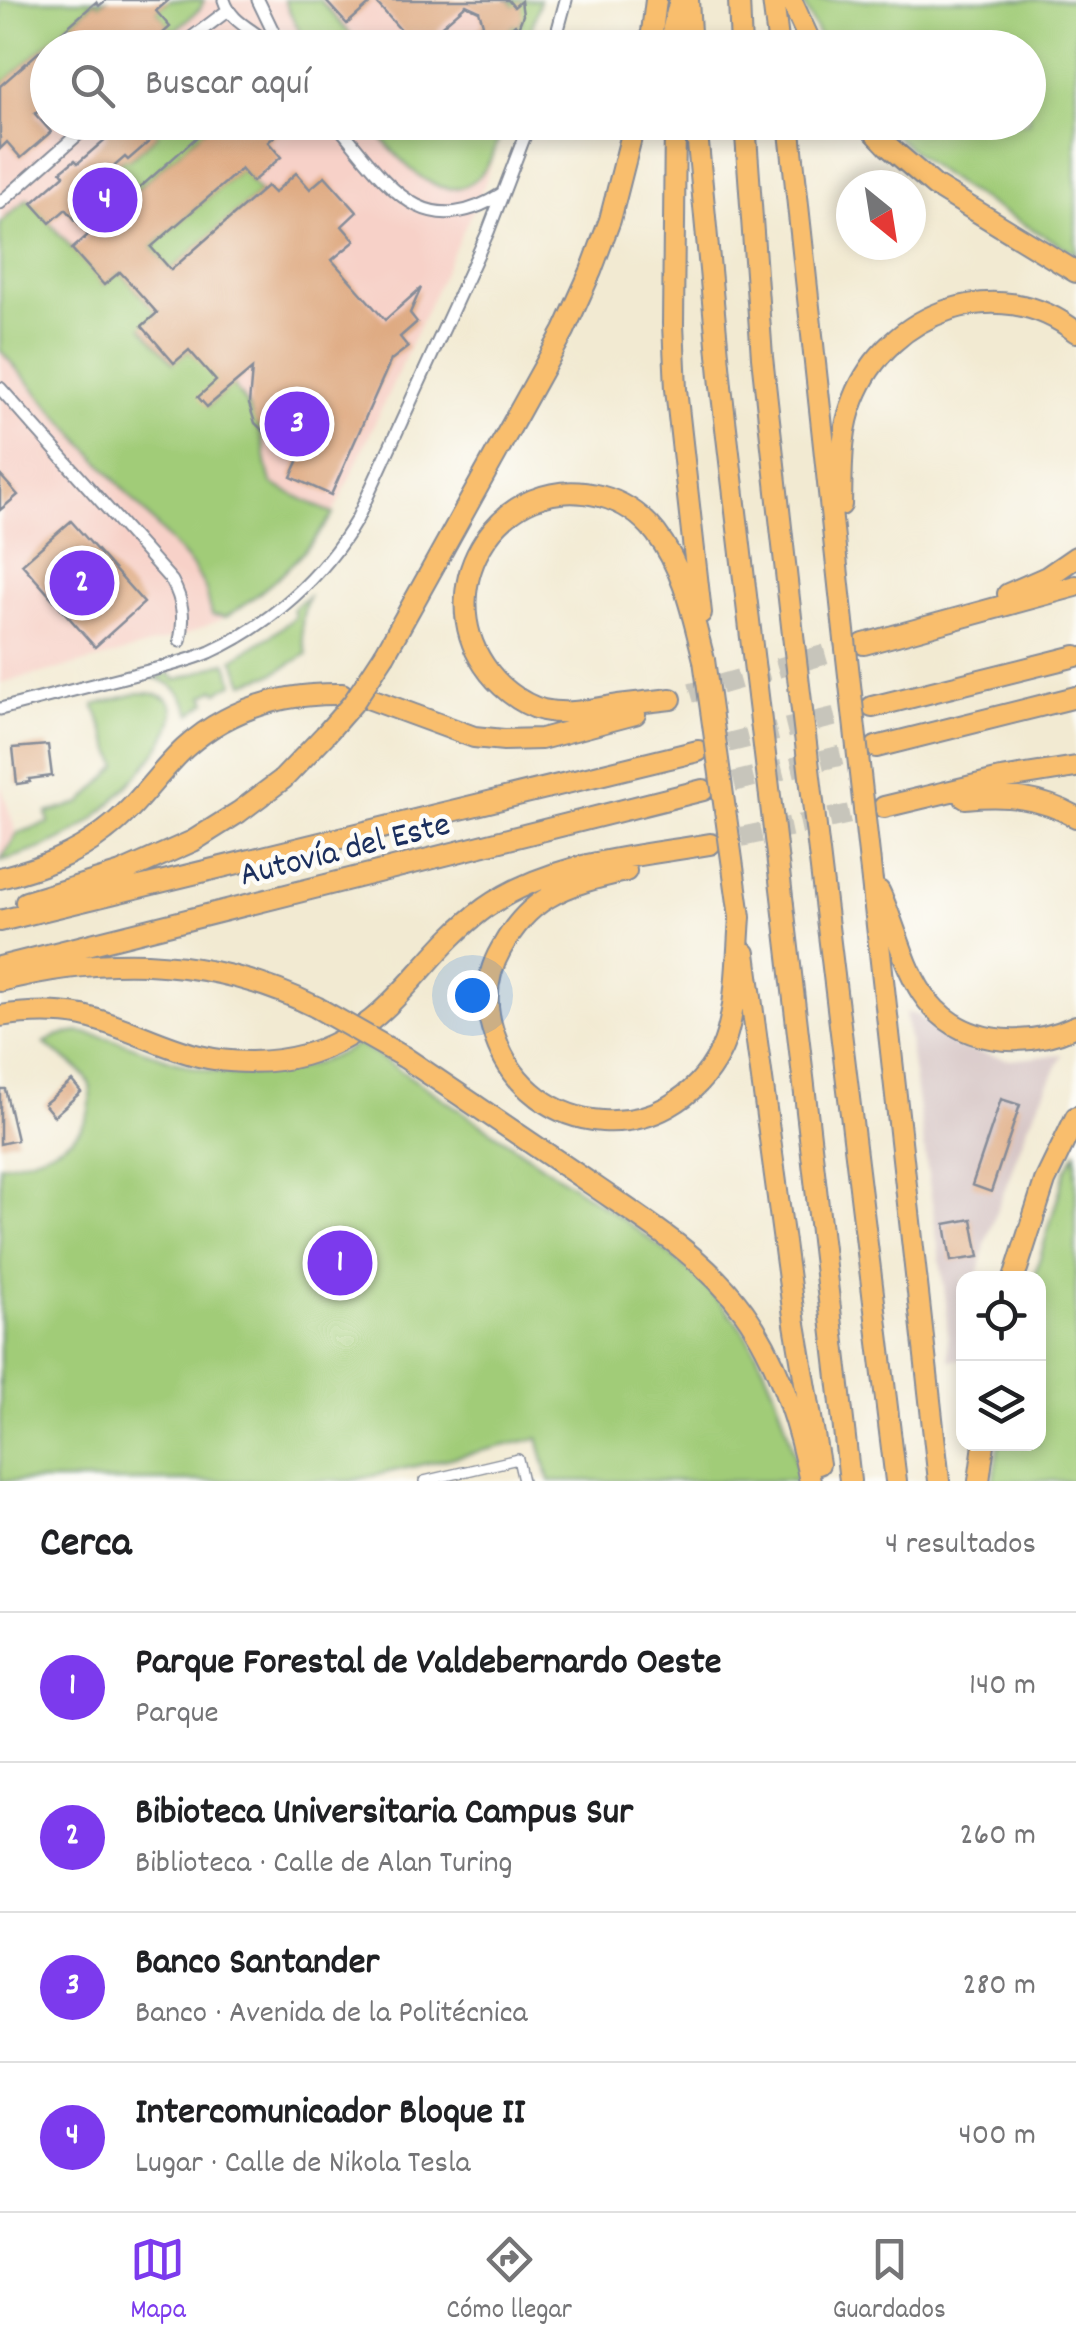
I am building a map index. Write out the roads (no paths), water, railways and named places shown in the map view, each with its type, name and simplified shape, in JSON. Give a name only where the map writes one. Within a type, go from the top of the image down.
[{"type":"highway","points":[[652,30],[656,0]]},
{"type":"highway","points":[[673,30],[680,0]]},
{"type":"highway","points":[[688,0],[690,30]]},
{"type":"highway","points":[[739,0],[740,30]]},
{"type":"highway","points":[[772,0],[776,30]]},
{"type":"highway","points":[[791,0],[805,30]]},
{"type":"highway","points":[[0,918],[29,901],[122,873],[193,841],[283,779],[353,703],[385,654],[564,331],[610,220],[630,140]]},
{"type":"highway","points":[[675,140],[673,324],[681,444],[704,660],[796,1324],[822,1481]]},
{"type":"highway","points":[[698,140],[719,367],[850,1481]]},
{"type":"highway","points":[[746,140],[764,374],[896,1481]]},
{"type":"highway","points":[[790,140],[939,1481]]},
{"type":"highway","points":[[882,140],[935,186],[1076,272]]},
{"type":"highway","points":[[843,622],[844,432],[854,397],[885,348],[930,316],[955,306],[987,301],[1045,312],[1076,332]]},
{"type":"highway","points":[[368,698],[474,737],[504,740],[582,730],[681,696],[575,713],[540,709],[510,694],[476,654],[464,614],[465,588],[476,555],[490,532],[514,511],[558,492],[588,493],[623,504],[657,534],[686,594],[704,660]]},
{"type":"highway","points":[[933,623],[1047,577],[1076,557]]},
{"type":"highway","points":[[864,644],[1076,586]]},
{"type":"highway","points":[[872,707],[1076,656]]},
{"type":"highway","points":[[0,878],[64,858],[86,844],[128,810],[186,748],[228,719],[278,699],[342,694]]},
{"type":"highway","points":[[876,747],[1076,697]]},
{"type":"highway","name":"Autovía del Este","points":[[0,918],[698,750]]},
{"type":"highway","points":[[884,807],[1002,779],[1076,767]]},
{"type":"highway","name":"Autovía del Este","points":[[0,967],[704,790]]},
{"type":"highway","points":[[908,802],[1011,796],[1037,800],[1076,817]]},
{"type":"highway","points":[[0,1016],[24,1012],[79,1015],[200,1056],[231,1061],[272,1062],[304,1056],[339,1042],[370,1023],[465,925],[505,895],[552,874],[579,867],[710,844],[550,896],[509,935],[489,979],[490,1021],[506,1063],[530,1091],[546,1104],[585,1120],[634,1119],[660,1112],[690,1092],[722,1050],[729,1025],[740,916]]},
{"type":"highway","points":[[872,881],[921,992],[944,1016],[969,1032],[1010,1042],[1034,1040],[1076,1026]]},
{"type":"highway","points":[[0,981],[80,967],[144,963],[216,971],[279,989],[404,1057],[668,1237],[713,1276],[744,1312],[778,1375],[794,1414],[810,1481]]},
{"type":"highway","points":[[1016,1271],[1045,1181],[1076,1116]]},
{"type":"highway","points":[[1045,1181],[1076,1129]]},
{"type":"highway","points":[[979,1481],[983,1451]]},
{"type":"street","points":[[258,0],[272,30]]},
{"type":"street","points":[[558,30],[566,0]]},
{"type":"street","points":[[198,30],[225,5],[240,24],[252,30]]},
{"type":"street","points":[[0,204],[72,140]]},
{"type":"street","points":[[350,140],[410,204],[440,214],[458,213],[482,206],[504,193]]},
{"type":"street","points":[[0,709],[183,662],[222,646],[296,596],[357,519],[488,232],[523,140]]},
{"type":"street","points":[[0,388],[172,581],[185,620],[180,642]]},
{"type":"street","points":[[424,1481],[518,1459],[523,1481]]},
{"type":"tunnel","points":[[691,693],[862,644]]},
{"type":"tunnel","points":[[699,750],[870,708]]},
{"type":"tunnel","points":[[705,789],[871,748]]},
{"type":"tunnel","points":[[712,843],[879,808]]},
{"type":"place","name":"Intercomunicador Bloque II","points":[[105,200]]},
{"type":"place","name":"Banco Santander","points":[[297,424]]},
{"type":"place","name":"Bibioteca Universitaria Campus Sur","points":[[82,583]]},
{"type":"place","name":"Parque Forestal de Valdebernardo Oeste","points":[[340,1263]]}]
